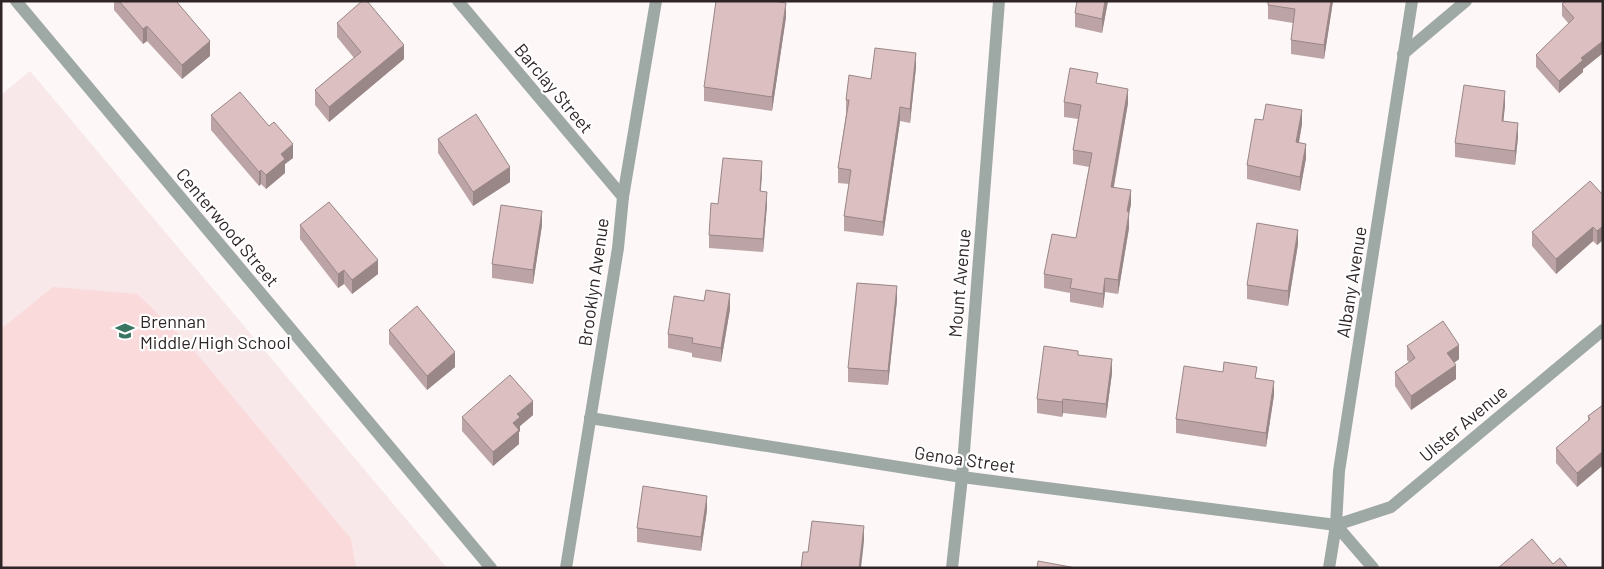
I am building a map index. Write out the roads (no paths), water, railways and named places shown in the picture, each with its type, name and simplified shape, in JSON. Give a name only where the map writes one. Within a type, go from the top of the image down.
[{"type":"street","name":"Centerwood Street","points":[[16,1],[491,568]]},
{"type":"street","name":"Barclay Street","points":[[458,1],[623,197]]},
{"type":"street","name":"Brooklyn Avenue","points":[[566,568],[618,248],[623,197],[656,1]]},
{"type":"street","name":"Mount Avenue","points":[[952,568],[962,477],[999,1]]},
{"type":"street","name":"Albany Avenue","points":[[1329,568],[1336,525],[1339,472],[1412,1]]},
{"type":"street","points":[[1404,54],[1466,1]]},
{"type":"street","name":"Ulster Avenue","points":[[1336,525],[1391,507],[1603,330]]},
{"type":"street","name":"Genoa Street","points":[[590,418],[962,477],[1336,525]]},
{"type":"street","points":[[1336,525],[1373,568]]},
{"type":"place","name":"Brennan Middle/High School","points":[[125,331]]}]
